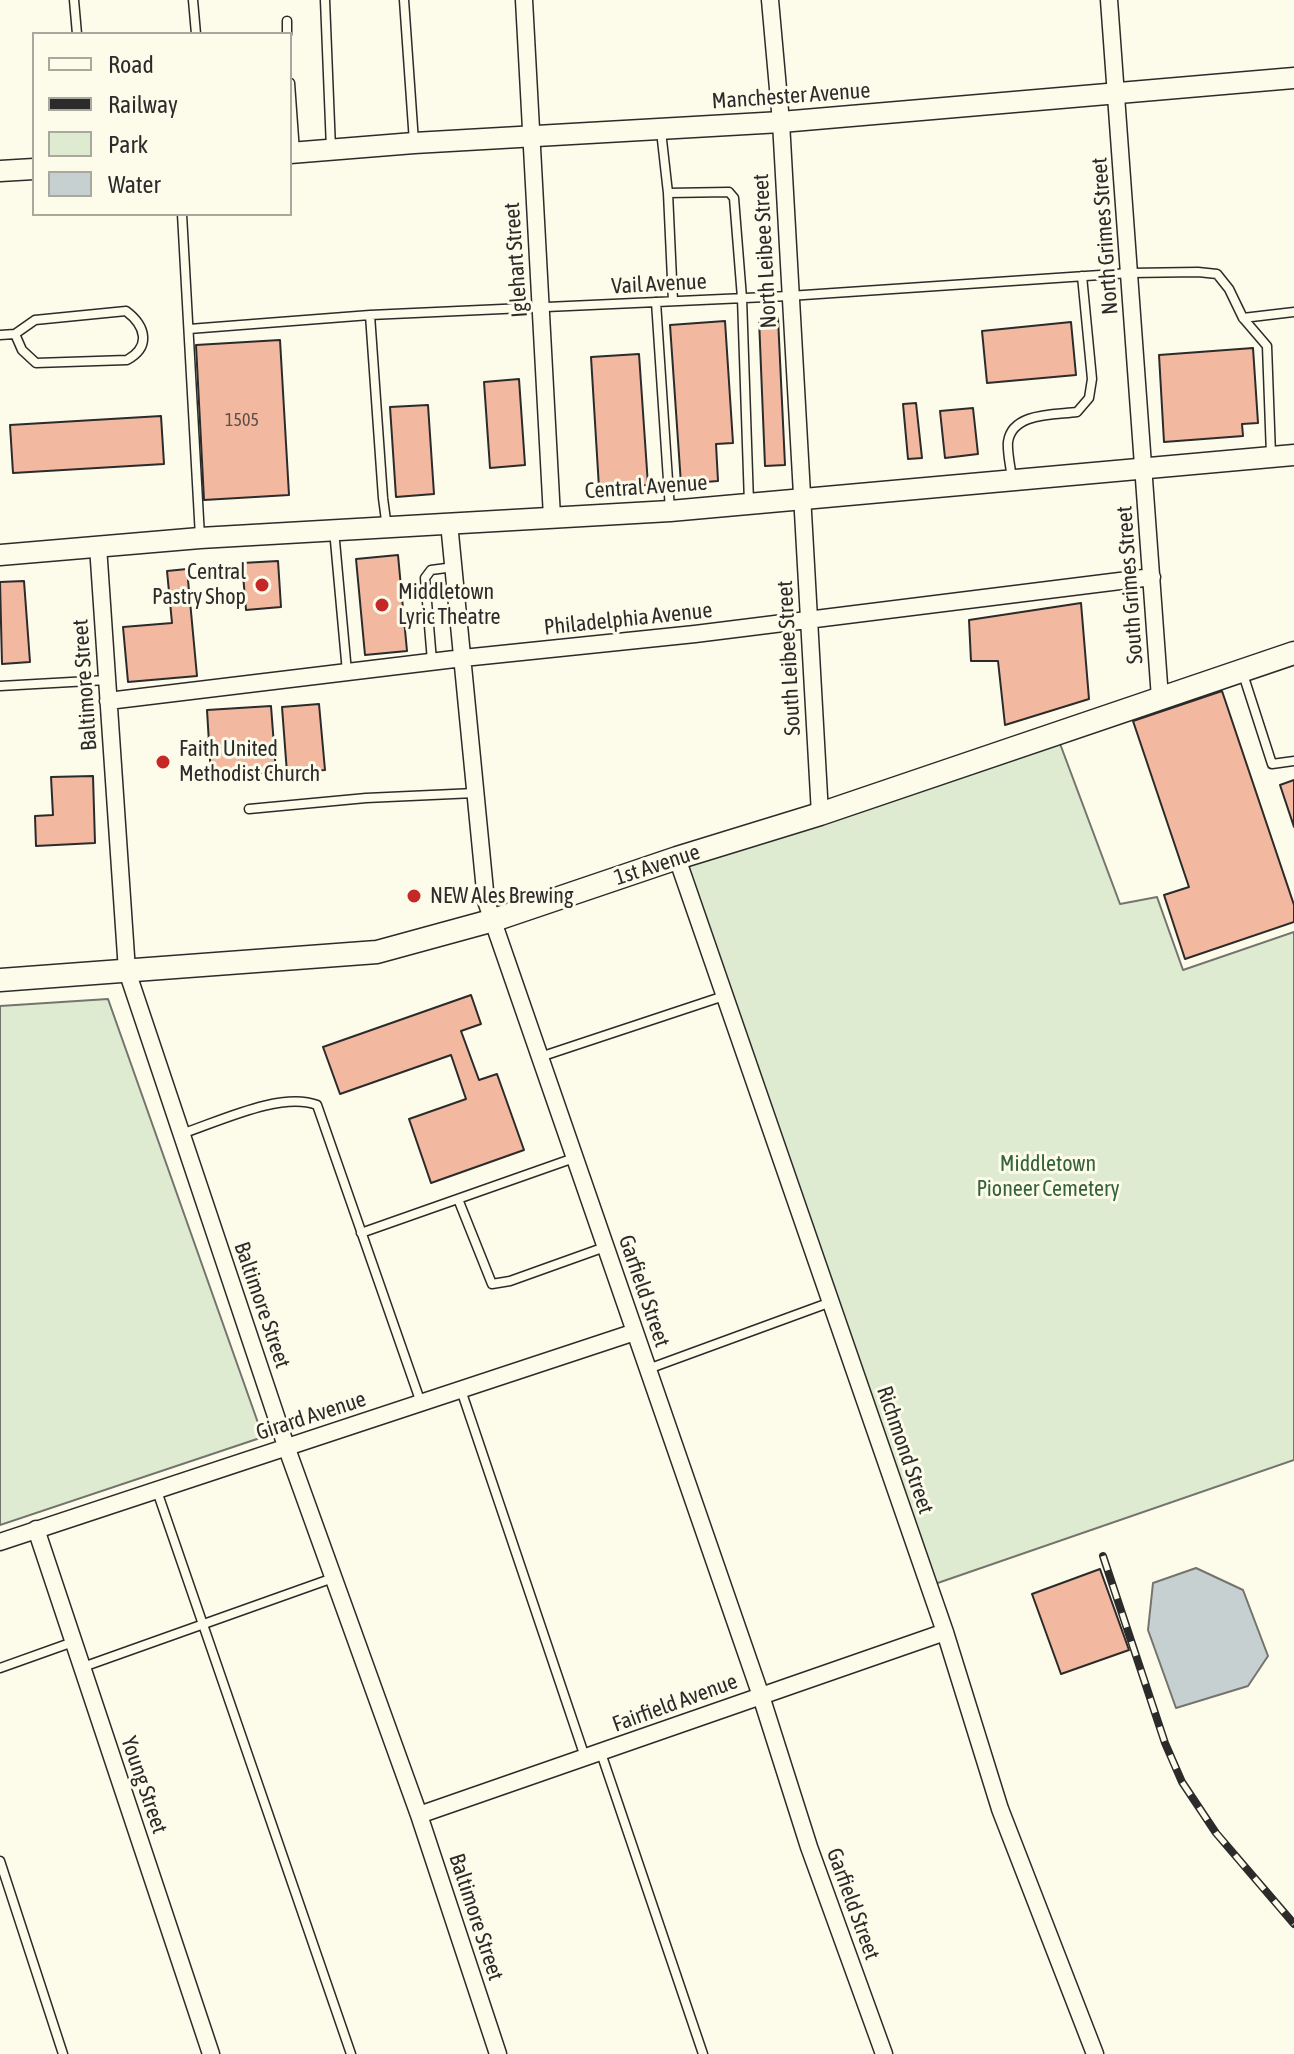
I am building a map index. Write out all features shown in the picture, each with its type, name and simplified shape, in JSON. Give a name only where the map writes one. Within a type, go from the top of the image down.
[{"type":"main road","name":"1st Avenue","points":[[0,980],[377,952],[494,920],[820,814],[1294,653]]},
{"type":"street","name":"Iglehart Street","points":[[524,0],[552,517]]},
{"type":"street","name":"North Leibee Street","points":[[770,0],[781,122],[802,499]]},
{"type":"street","name":"North Grimes Street","points":[[1109,0],[1143,469]]},
{"type":"street","name":"Manchester Avenue","points":[[292,153],[781,122],[1294,78]]},
{"type":"street","points":[[0,171],[32,169]]},
{"type":"street","name":"Central Avenue","points":[[0,555],[200,538],[670,511],[1294,455]]},
{"type":"street","name":"South Grimes Street","points":[[1143,469],[1160,698]]},
{"type":"street","name":"South Leibee Street","points":[[802,499],[820,814]]},
{"type":"street","name":"Garfield Street","points":[[449,523],[486,901],[761,1696],[809,1847],[884,2054]]},
{"type":"street","name":"Baltimore Street","points":[[98,546],[127,971],[286,1446],[419,1815],[498,2054]]},
{"type":"street","name":"Philadelphia Avenue","points":[[108,701],[463,658],[695,634],[1152,577]]},
{"type":"street","name":"Richmond Street","points":[[677,858],[945,1632],[1000,1809],[1095,2054]]},
{"type":"street","name":"Girard Avenue","points":[[0,1542],[635,1332]]},
{"type":"street","name":"Young Street","points":[[36,1529],[211,2054]]},
{"type":"street","name":"Fairfield Avenue","points":[[419,1815],[945,1632]]},
{"type":"lane","points":[[74,0],[77,32]]},
{"type":"lane","points":[[193,0],[196,32]]},
{"type":"lane","points":[[325,0],[331,150]]},
{"type":"lane","points":[[404,0],[414,143]]},
{"type":"lane","points":[[287,21],[287,32]]},
{"type":"lane","points":[[661,129],[668,193],[673,301]]},
{"type":"lane","points":[[668,193],[729,192],[734,198],[742,298],[750,503]]},
{"type":"lane","points":[[182,216],[200,538]]},
{"type":"lane","name":"Vail Avenue","points":[[189,329],[370,315],[789,296],[1130,273],[1198,272],[1217,274],[1229,289],[1243,318]]},
{"type":"lane","points":[[1012,481],[1008,442],[1013,429],[1029,418],[1077,412],[1089,398],[1092,379],[1082,276]]},
{"type":"lane","points":[[656,302],[670,511]]},
{"type":"lane","points":[[0,335],[15,334],[35,320],[126,311],[142,327],[143,344],[138,354],[127,360],[36,363],[22,350],[15,334]]},
{"type":"lane","points":[[1243,318],[1294,312]]},
{"type":"lane","points":[[370,315],[387,528]]},
{"type":"lane","points":[[1243,318],[1267,346],[1271,457]]},
{"type":"lane","points":[[334,530],[347,673]]},
{"type":"lane","points":[[432,662],[425,578],[431,570],[454,567]]},
{"type":"lane","points":[[1242,670],[1272,764],[1294,761]]},
{"type":"lane","points":[[0,686],[107,680]]},
{"type":"lane","points":[[249,809],[366,798],[475,793]]},
{"type":"lane","points":[[540,1057],[725,996]]},
{"type":"lane","points":[[181,1134],[280,1101],[303,1099],[317,1105],[421,1404]]},
{"type":"lane","points":[[361,1233],[574,1158]]},
{"type":"lane","points":[[458,1199],[492,1284],[510,1281],[606,1247]]},
{"type":"lane","points":[[648,1369],[831,1302]]},
{"type":"lane","points":[[461,1390],[703,2054]]},
{"type":"lane","points":[[157,1490],[351,2054]]},
{"type":"lane","points":[[82,1667],[333,1578]]},
{"type":"lane","points":[[0,1668],[73,1642]]},
{"type":"lane","points":[[0,1861],[63,2054]]},
{"type":"green space","name":"Middletown Pioneer Cemetery","points":[[1056,733],[1120,904],[1157,897],[1183,970],[1294,932],[1294,1460],[929,1586],[677,858]]},
{"type":"green space","points":[[108,999],[263,1437],[0,1525],[0,1006]]},
{"type":"water","points":[[1196,1568],[1243,1590],[1268,1656],[1248,1686],[1176,1708],[1148,1630],[1153,1583]]},
{"type":"building","points":[[778,318],[785,465],[765,466],[759,319]]},
{"type":"building","points":[[725,321],[733,443],[716,444],[718,481],[681,484],[670,325]]},
{"type":"building","points":[[1071,322],[1076,375],[987,383],[982,331]]},
{"type":"building","points":[[280,340],[289,495],[204,500],[196,345]]},
{"type":"building","points":[[1253,348],[1258,423],[1242,424],[1243,436],[1164,442],[1159,355]]},
{"type":"building","points":[[639,354],[648,485],[599,488],[591,357]]},
{"type":"building","points":[[519,379],[525,465],[490,468],[484,382]]},
{"type":"building","points":[[916,403],[922,458],[908,459],[903,404]]},
{"type":"building","points":[[428,405],[434,494],[396,497],[390,407]]},
{"type":"building","points":[[973,408],[978,454],[945,458],[940,411]]},
{"type":"building","points":[[161,416],[164,464],[13,473],[10,425]]},
{"type":"building","name":"Middletown Lyric Theatre","points":[[398,555],[407,651],[365,655],[356,559]]},
{"type":"building","name":"Central Pastry Shop","points":[[278,561],[281,607],[246,610],[242,563]]},
{"type":"building","points":[[187,569],[197,676],[128,682],[123,627],[172,623],[167,571]]},
{"type":"building","points":[[24,581],[30,662],[2,664],[0,582]]},
{"type":"building","points":[[1081,603],[1089,699],[1005,725],[998,661],[971,661],[969,620]]},
{"type":"building","points":[[1222,691],[1294,905],[1294,922],[1185,959],[1164,895],[1189,887],[1133,721]]},
{"type":"building","points":[[319,704],[325,770],[287,773],[282,707]]},
{"type":"building","points":[[271,706],[276,772],[211,776],[207,710]]},
{"type":"building","points":[[93,776],[95,843],[36,846],[35,816],[53,815],[51,777]]},
{"type":"building","points":[[1294,780],[1294,827],[1280,785]]},
{"type":"building","points":[[471,995],[481,1024],[461,1031],[479,1080],[497,1074],[524,1150],[431,1183],[409,1119],[466,1099],[451,1055],[340,1094],[323,1047]]},
{"type":"building","points":[[1100,1569],[1129,1650],[1061,1674],[1032,1594]]},
{"type":"railway","points":[[1103,1556],[1165,1743],[1182,1782],[1216,1833],[1294,1924]]},
{"type":"place","name":"Central Pastry Shop","points":[[262,585]]},
{"type":"place","name":"Middletown Lyric Theatre","points":[[382,605]]},
{"type":"place","name":"Faith United Methodist Church","points":[[163,762]]},
{"type":"place","name":"NEW Ales Brewing","points":[[414,896]]}]
